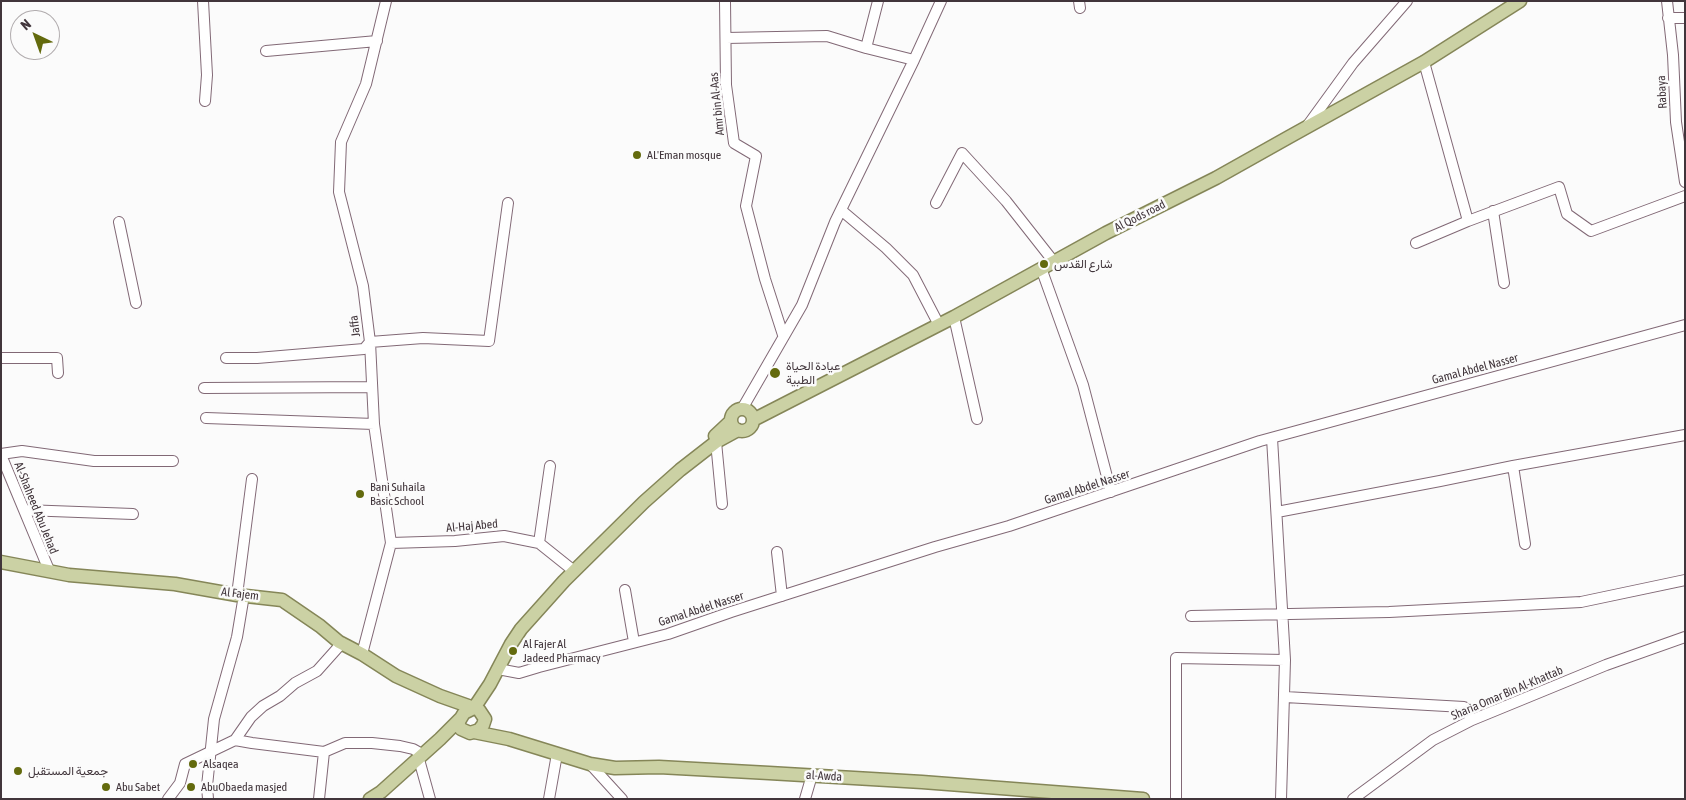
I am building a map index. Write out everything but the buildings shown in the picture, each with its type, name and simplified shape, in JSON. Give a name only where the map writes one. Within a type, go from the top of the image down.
[{"type":"main road","name":"Al Qods road","points":[[753,420],[954,318],[1020,282],[1041,268],[1216,178],[1424,62],[1520,1]]},
{"type":"main road","points":[[480,712],[486,691],[521,629],[564,581],[592,545],[697,448],[724,429],[735,425],[748,430],[753,420],[750,412],[742,409],[734,413],[735,425]]},
{"type":"main road","points":[[573,570],[644,502],[735,425]]},
{"type":"main road","name":"Al Fajem","points":[[1,562],[69,575],[175,584],[282,600],[342,643],[396,676],[480,712]]},
{"type":"main road","points":[[452,700],[460,708],[461,717],[458,726],[461,729],[472,733],[483,725],[485,719],[480,712]]},
{"type":"main road","points":[[380,799],[398,785],[461,717],[480,712]]},
{"type":"main road","name":"al-Awda","points":[[480,712],[494,728],[509,739]]},
{"type":"main road","name":"al-Awda","points":[[440,739],[451,734],[472,733],[509,739],[590,764],[616,768],[659,767],[812,775],[1143,799]]},
{"type":"main road","points":[[370,799],[423,756]]},
{"type":"street","points":[[203,1],[207,75],[205,100]]},
{"type":"street","name":"Jaffa","points":[[362,654],[391,543],[374,424],[370,342],[363,286],[339,192],[341,142],[366,84],[386,1]]},
{"type":"street","name":"Amr bin Al-Aas","points":[[725,1],[726,85],[734,143],[756,156],[746,206],[765,279],[784,335]]},
{"type":"street","points":[[866,48],[878,1]]},
{"type":"street","points":[[742,409],[802,305],[834,222],[941,1]]},
{"type":"street","points":[[1307,127],[1353,63],[1407,1]]},
{"type":"street","name":"Rabaya","points":[[1667,1],[1673,56],[1676,122],[1685,182]]},
{"type":"street","points":[[1668,18],[1685,18]]},
{"type":"street","points":[[726,38],[828,36],[914,60]]},
{"type":"street","points":[[266,51],[377,41]]},
{"type":"street","points":[[1424,62],[1468,221]]},
{"type":"street","points":[[936,203],[962,153],[1006,201],[1054,262]]},
{"type":"street","points":[[1416,243],[1493,211],[1559,187],[1567,214],[1591,231],[1685,196]]},
{"type":"street","points":[[226,358],[257,358],[364,348],[370,342],[423,338],[489,341],[508,203]]},
{"type":"street","points":[[841,210],[886,248],[913,275],[939,325]]},
{"type":"street","points":[[1493,211],[1504,282]]},
{"type":"street","points":[[119,222],[136,303]]},
{"type":"street","points":[[1041,268],[1083,385],[1111,492]]},
{"type":"street","points":[[954,318],[977,419]]},
{"type":"street","name":"Gamal Abdel Nasser","points":[[498,669],[519,674],[539,667],[668,634],[936,547],[1009,526],[1272,438],[1685,325]]},
{"type":"street","points":[[1,358],[57,358],[58,373]]},
{"type":"street","points":[[204,388],[372,387]]},
{"type":"street","points":[[206,418],[374,424]]},
{"type":"street","points":[[1277,512],[1685,435]]},
{"type":"street","points":[[1272,438],[1285,660],[1281,799]]},
{"type":"street","points":[[716,442],[722,504]]},
{"type":"street","points":[[1,454],[22,451],[94,461],[173,461]]},
{"type":"street","name":"Al-Shaheed Abu Jehad","points":[[1,454],[48,570]]},
{"type":"street","points":[[539,543],[550,466]]},
{"type":"street","points":[[1513,466],[1525,544]]},
{"type":"street","points":[[208,799],[209,753],[214,719],[237,637],[252,479]]},
{"type":"street","points":[[24,510],[133,514]]},
{"type":"street","name":"Al-Haj Abed","points":[[391,543],[455,541],[504,536],[539,543],[573,570]]},
{"type":"street","points":[[777,552],[782,596]]},
{"type":"street","points":[[1191,616],[1389,612],[1581,602],[1685,580]]},
{"type":"street","points":[[624,590],[634,642]]},
{"type":"street","name":"Sharia Omar Bin Al-Khattab","points":[[1354,799],[1433,740],[1472,720],[1606,665],[1685,636]]},
{"type":"street","points":[[168,799],[180,782],[185,764],[235,740],[251,717],[263,706],[280,696],[295,683],[317,671],[342,643]]},
{"type":"street","points":[[1176,799],[1176,658],[1285,660]]},
{"type":"street","points":[[1285,697],[1464,707],[1472,720]]},
{"type":"street","points":[[235,740],[324,752],[344,743],[361,742],[413,749],[423,756],[430,799]]},
{"type":"street","points":[[319,799],[324,752]]},
{"type":"street","points":[[549,799],[557,754]]},
{"type":"street","points":[[590,764],[622,799]]},
{"type":"street","points":[[805,799],[812,775]]},
{"type":"place","name":"AL'Eman mosque","points":[[637,155]]},
{"type":"place","name":"شارع القدس","points":[[1044,264]]},
{"type":"place","name":"عيادة الحياة الطبية","points":[[775,373]]},
{"type":"place","name":"Bani Suhaila Basic School","points":[[360,494]]},
{"type":"place","name":"Al Fajer Al Jadeed Pharmacy","points":[[513,651]]},
{"type":"place","name":"Alsaqea","points":[[193,764]]},
{"type":"place","name":"جمعية المستقبل","points":[[18,771]]},
{"type":"place","name":"Abu Sabet","points":[[106,787]]},
{"type":"place","name":"AbuObaeda masjed","points":[[191,787]]}]
